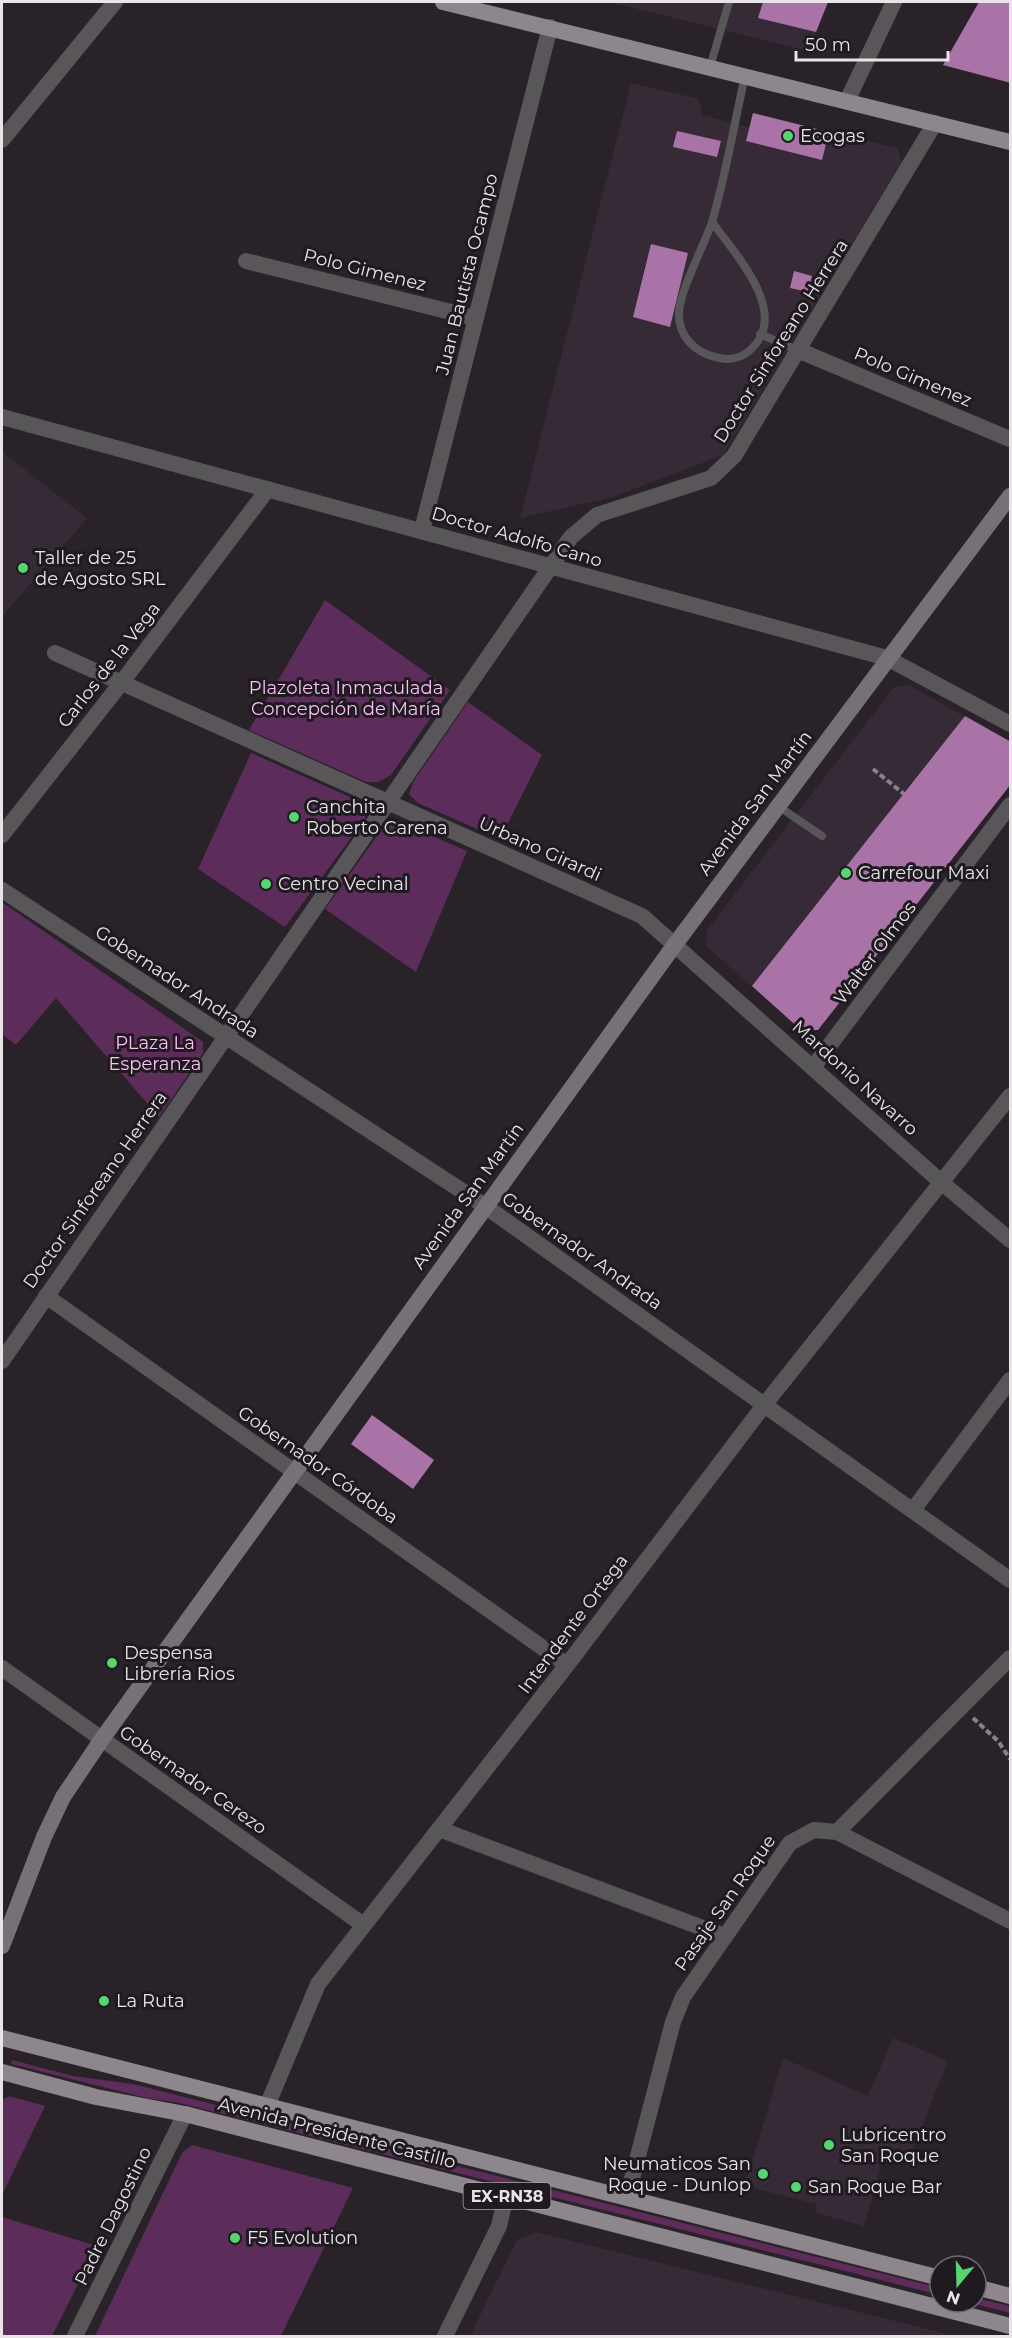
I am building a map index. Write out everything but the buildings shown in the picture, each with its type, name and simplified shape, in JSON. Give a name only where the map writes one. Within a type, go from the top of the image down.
[{"type":"main road","points":[[443,2],[1011,142]]},
{"type":"main road","name":"Avenida San Martín","points":[[2,1946],[63,1797],[102,1739],[484,1206],[676,943],[887,658],[1011,496]]},
{"type":"main road","name":"Avenida Presidente Castillo","points":[[2,2038],[928,2275]]},
{"type":"main road","name":"Avenida Presidente Castillo","points":[[2,2072],[96,2097],[185,2114],[1011,2326]]},
{"type":"main road","points":[[988,2291],[1011,2296]]},
{"type":"street","points":[[2,140],[115,2]]},
{"type":"street","points":[[847,101],[894,2]]},
{"type":"street","name":"Juan Bautista Ocampo","points":[[422,530],[550,27]]},
{"type":"street","name":"Doctor Sinforeano Herrera","points":[[2,1361],[570,537],[597,515],[711,477],[734,456],[800,351],[935,123]]},
{"type":"street","name":"Polo Gimenez","points":[[246,261],[475,318]]},
{"type":"street","name":"Polo Gimenez","points":[[800,351],[1011,439]]},
{"type":"street","name":"Doctor Adolfo Cano","points":[[2,417],[887,658],[1011,724]]},
{"type":"street","name":"Carlos de la Vega","points":[[2,835],[122,682],[268,489]]},
{"type":"street","name":"Urbano Girardi","points":[[55,652],[642,916],[676,943]]},
{"type":"street","name":"Walter Olmos","points":[[814,1066],[1011,805]]},
{"type":"street","name":"Gobernador Andrada","points":[[2,890],[224,1038],[484,1206],[1011,1580]]},
{"type":"street","name":"Mardonio Navarro","points":[[676,943],[941,1182],[1011,1240]]},
{"type":"street","name":"Intendente Ortega","points":[[267,2106],[318,1984],[362,1924],[567,1665],[765,1404],[1011,1096]]},
{"type":"street","name":"Gobernador Córdoba","points":[[46,1296],[567,1665]]},
{"type":"street","points":[[913,1510],[1011,1380]]},
{"type":"street","points":[[1011,1658],[837,1832],[1011,1921]]},
{"type":"street","name":"Gobernador Cerezo","points":[[2,1668],[362,1924]]},
{"type":"street","points":[[439,1828],[724,1936]]},
{"type":"street","name":"Pasaje San Roque","points":[[627,2198],[673,2022],[683,1997],[790,1844],[814,1830],[837,1832]]},
{"type":"street","name":"Padre Dagostino","points":[[75,2337],[185,2114]]},
{"type":"street","points":[[445,2337],[499,2226],[507,2196]]},
{"type":"lane","points":[[710,67],[729,2]]},
{"type":"lane","points":[[712,222],[752,274],[762,302],[764,326],[757,343],[744,356],[730,360],[714,357],[690,346],[682,332],[679,311],[712,222],[745,76]]},
{"type":"lane","points":[[760,334],[800,351]]},
{"type":"lane","points":[[778,805],[822,836]]},
{"type":"path","points":[[873,769],[904,794]]},
{"type":"path","points":[[961,1708],[998,1741],[1011,1759]]},
{"type":"shaded area","points":[[609,2],[828,2],[809,51]]},
{"type":"shaded area","name":"Ecogas","points":[[631,83],[699,99],[702,115],[749,127],[753,113],[775,118],[773,124],[795,127],[797,124],[897,148],[902,162],[723,455],[613,497],[520,518]]},
{"type":"shaded area","name":"Taller de 25 de Agosto SRL","points":[[2,452],[87,518],[2,617]]},
{"type":"shaded area","name":"Carrefour Maxi","points":[[909,685],[1010,742],[1010,784],[818,1030],[801,1030],[706,946],[707,930],[894,687]]},
{"type":"shaded area","points":[[893,2038],[948,2061],[911,2154],[886,2148],[864,2226],[815,2213],[817,2204],[745,2186],[783,2058],[868,2096]]},
{"type":"shaded area","points":[[536,2232],[955,2336],[470,2336],[517,2240]]},
{"type":"green space","name":"Plazoleta Inmaculada Concepción de María","points":[[325,600],[450,690],[391,775],[378,782],[366,782],[249,730]]},
{"type":"green space","name":"Plazoleta Inmaculada Concepción de María","points":[[468,702],[542,755],[500,839],[418,803],[409,794],[413,782]]},
{"type":"green space","name":"Plazoleta Inmaculada Concepción de María","points":[[251,753],[359,801],[365,809],[365,819],[285,927],[198,869]]},
{"type":"green space","points":[[393,819],[467,851],[416,972],[325,909],[384,826]]},
{"type":"green space","name":"PLaza La Esperanza","points":[[2,902],[203,1042],[203,1053],[159,1117],[56,998],[16,1045],[2,1034]]},
{"type":"green space","points":[[12,2060],[73,2076],[133,2084],[928,2285],[928,2292],[180,2103],[147,2098],[11,2064]]},
{"type":"green space","points":[[9,2096],[45,2106],[2,2195],[2,2100]]},
{"type":"green space","name":"F5 Evolution","points":[[192,2145],[353,2188],[281,2336],[95,2336],[182,2153]]},
{"type":"green space","points":[[2,2217],[97,2246],[52,2336],[2,2336]]},
{"type":"green space","points":[[988,2301],[1010,2306],[1010,2313],[988,2307]]},
{"type":"place","name":"Ecogas","points":[[788,136]]},
{"type":"place","name":"Taller de 25 de Agosto SRL","points":[[23,568]]},
{"type":"place","name":"Canchita Roberto Carena","points":[[294,817]]},
{"type":"place","name":"Carrefour Maxi","points":[[846,873]]},
{"type":"place","name":"Centro Vecinal","points":[[266,884]]},
{"type":"place","name":"Despensa Librería Rios","points":[[112,1663]]},
{"type":"place","name":"La Ruta","points":[[104,2001]]},
{"type":"place","name":"Lubricentro San Roque","points":[[829,2145]]},
{"type":"place","name":"Neumaticos San Roque - Dunlop","points":[[763,2174]]},
{"type":"place","name":"San Roque Bar","points":[[796,2187]]},
{"type":"place","name":"F5 Evolution","points":[[235,2238]]}]
